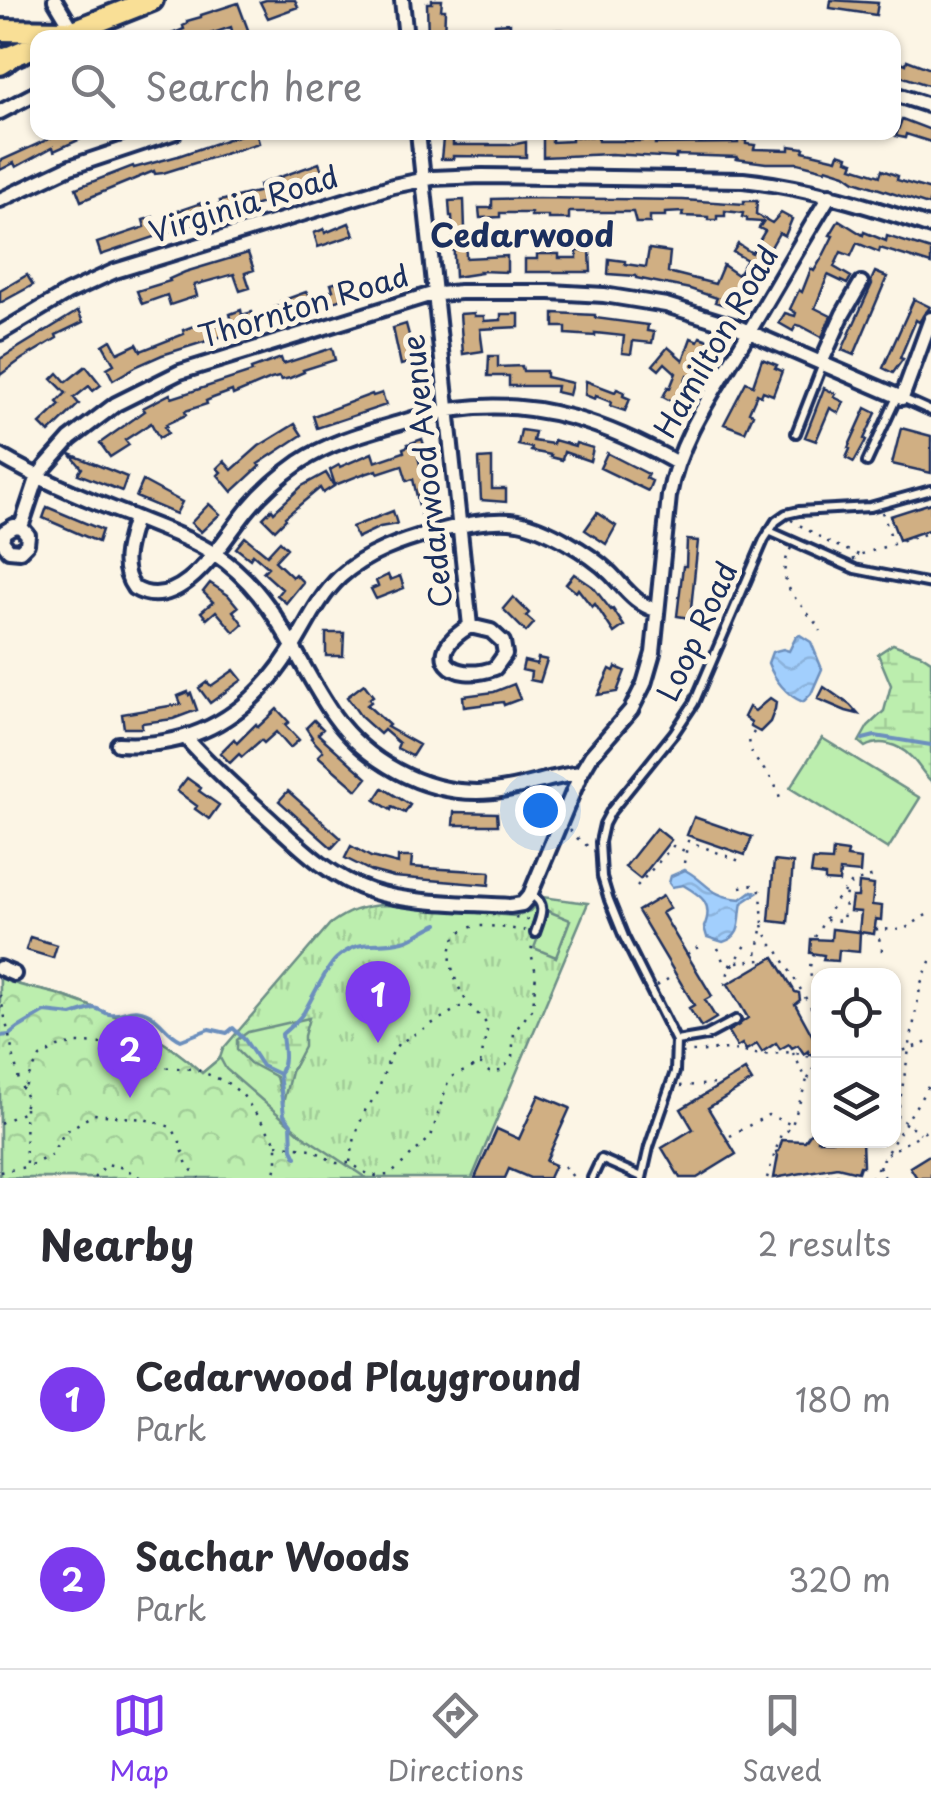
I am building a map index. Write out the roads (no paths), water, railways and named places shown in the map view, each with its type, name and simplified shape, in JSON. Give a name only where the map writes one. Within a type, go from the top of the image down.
[{"type":"main road","points":[[79,30],[152,0]]},
{"type":"main road","points":[[0,30],[30,32]]},
{"type":"main road","points":[[3,61],[30,49]]},
{"type":"street","points":[[55,0],[65,30]]},
{"type":"street","points":[[402,0],[405,30]]},
{"type":"street","points":[[0,112],[30,96]]},
{"type":"street","points":[[901,96],[931,106]]},
{"type":"street","points":[[0,200],[70,167],[151,140]]},
{"type":"street","name":"Cedarwood Avenue","points":[[419,140],[470,626]]},
{"type":"street","name":"Virginia Road","points":[[0,333],[67,292],[128,266],[422,180],[482,176],[766,182],[830,195],[931,227]]},
{"type":"street","name":"Hamilton Road","points":[[526,899],[581,773],[626,717],[644,684],[654,653],[656,610],[677,463],[698,418],[830,195]]},
{"type":"street","points":[[822,364],[861,283]]},
{"type":"street","name":"Thornton Road","points":[[38,476],[86,426],[157,382],[211,361],[434,294],[529,291],[604,295],[677,308],[749,332],[900,397]]},
{"type":"street","points":[[900,397],[931,319]]},
{"type":"street","points":[[134,518],[125,571],[140,592],[159,593],[195,576],[260,494],[302,461],[347,440],[447,410],[474,407],[556,413],[615,432],[677,463]]},
{"type":"street","points":[[0,456],[38,476],[182,536],[214,554],[250,585],[273,612],[340,724],[401,773],[433,785],[474,792],[504,790],[581,773]]},
{"type":"street","points":[[21,527],[38,476]]},
{"type":"street","points":[[118,744],[154,744],[186,738],[220,723],[268,680],[324,596],[356,564],[402,542],[460,526],[510,521],[534,527],[591,558],[635,600],[656,610]]},
{"type":"street","points":[[470,626],[486,629],[503,642],[505,654],[494,668],[472,672],[447,664],[446,647],[470,626]]},
{"type":"street","points":[[186,738],[326,868],[359,886],[386,894],[510,906],[526,899]]},
{"type":"street","points":[[0,968],[14,974]]},
{"type":"lane","points":[[796,433],[822,364]]},
{"type":"lane","points":[[867,462],[900,397],[931,411]]},
{"type":"lane","points":[[931,490],[870,507],[786,514],[769,531],[868,573],[931,584]]},
{"type":"lane","name":"Loop Road","points":[[676,1041],[624,936],[602,877],[604,824],[694,703],[769,531]]},
{"type":"lane","points":[[526,899],[538,899],[542,906],[535,933]]},
{"type":"lane","points":[[592,1178],[601,1159],[642,1178],[671,1087],[676,1041],[706,1036],[736,1020]]},
{"type":"water","points":[[800,635],[811,642],[822,669],[803,702],[782,686],[768,663],[772,652],[789,651]]},
{"type":"water","points":[[685,870],[722,895],[741,899],[752,891],[757,893],[742,903],[739,926],[730,939],[723,942],[707,937],[704,927],[708,912],[704,902],[683,885],[672,887],[669,883],[671,876]]},
{"type":"waterway","points":[[863,739],[875,736],[931,745]]},
{"type":"waterway","points":[[280,1073],[284,1059],[282,1034],[304,1012],[336,959],[353,947],[403,941],[438,924]]},
{"type":"waterway","points":[[0,1036],[9,1035],[45,1012],[72,1015],[94,1008],[114,1014],[142,1011],[181,1040],[209,1029],[227,1033],[233,1028],[262,1066],[279,1074],[284,1115],[291,1124],[296,1157]]},
{"type":"place","name":"Cedarwood Playground","points":[[378,1043]]},
{"type":"place","name":"Sachar Woods","points":[[130,1098]]},
{"type":"district","name":"Cedarwood","points":[[522,236]]}]
